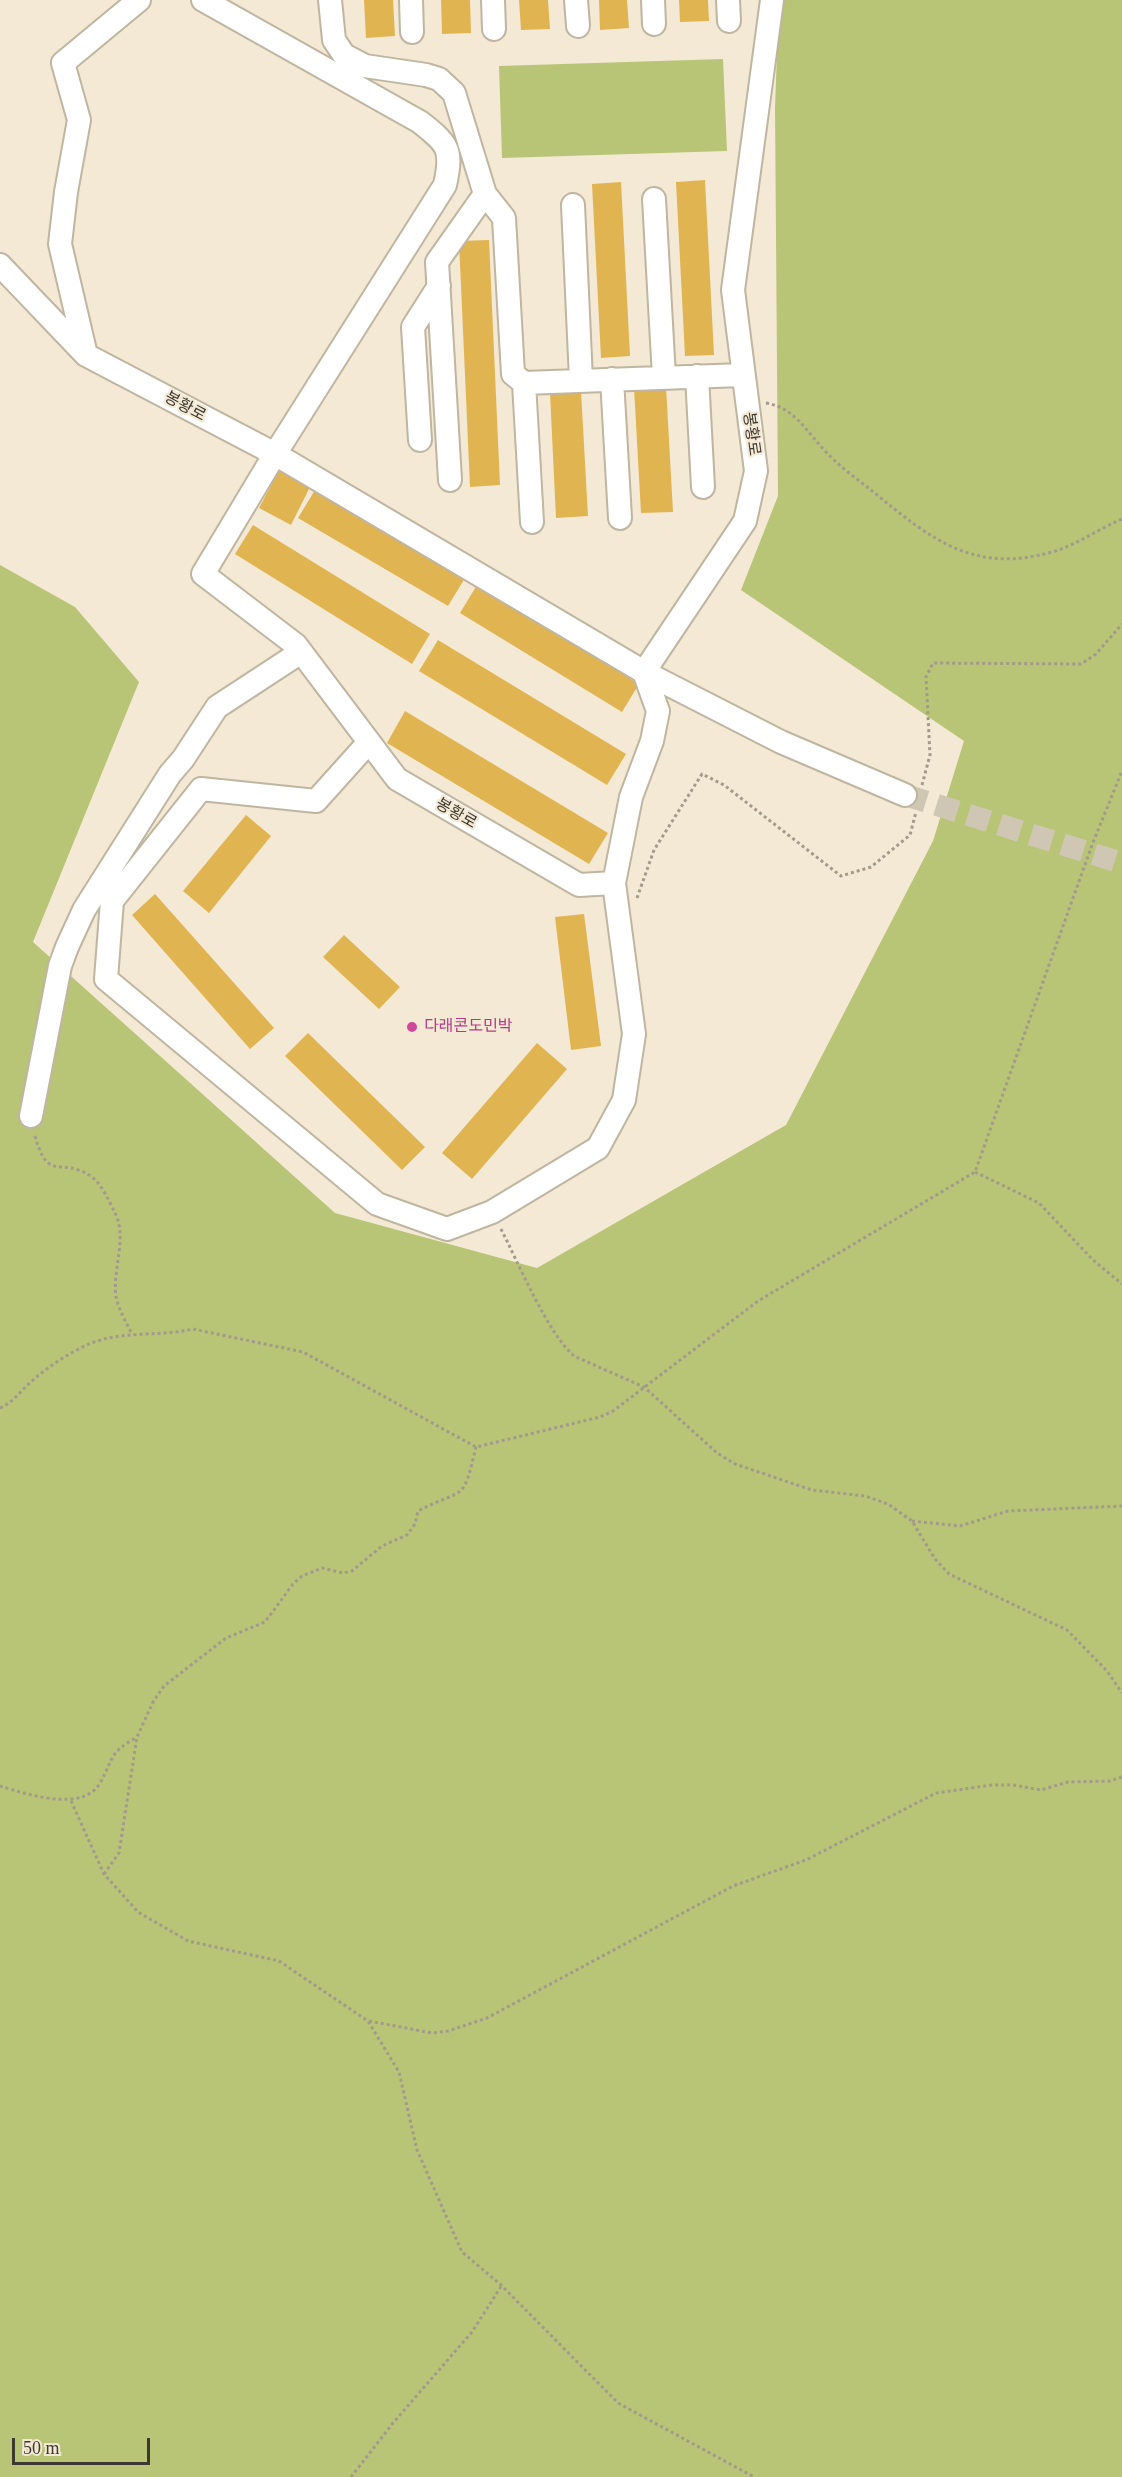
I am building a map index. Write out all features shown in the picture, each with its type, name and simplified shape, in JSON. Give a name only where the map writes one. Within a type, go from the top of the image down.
[{"type":"street","points":[[86,355],[60,244],[66,192],[79,120],[63,63],[139,0]]},
{"type":"street","points":[[203,0],[420,122],[443,141],[450,162],[445,185],[275,454],[644,672],[781,742],[905,795]]},
{"type":"street","points":[[330,0],[334,40],[344,55],[365,66],[439,79],[454,93],[485,194],[504,218],[513,374],[524,383],[742,375]]},
{"type":"street","points":[[411,0],[412,32]]},
{"type":"street","points":[[493,0],[494,29]]},
{"type":"street","points":[[576,0],[578,26]]},
{"type":"street","points":[[653,0],[654,24]]},
{"type":"street","name":"봉황로","points":[[644,672],[745,521],[756,471],[733,290],[772,0]]},
{"type":"street","points":[[450,480],[437,262],[485,194]]},
{"type":"street","points":[[654,199],[664,377]]},
{"type":"street","points":[[573,206],[581,380]]},
{"type":"street","name":"봉황로","points":[[0,265],[86,355],[275,454],[203,574],[296,645],[397,779],[579,885],[614,883]]},
{"type":"street","points":[[420,440],[413,327],[439,286]]},
{"type":"street","points":[[697,376],[703,487]]},
{"type":"street","points":[[612,379],[620,518]]},
{"type":"street","points":[[524,383],[532,522]]},
{"type":"street","points":[[31,1116],[60,966],[84,910],[170,774],[183,759],[217,707],[301,652]]},
{"type":"street","points":[[369,742],[316,801],[201,789],[112,901],[106,979],[377,1204],[447,1229],[492,1212],[598,1148],[624,1100],[634,1034],[614,883],[631,797],[652,741],[658,711],[644,672]]},
{"type":"path","points":[[747,407],[767,403],[792,412],[830,456],[919,529],[943,543],[980,557],[1004,558],[1051,552],[1122,519]]},
{"type":"path","points":[[0,1408],[10,1404],[30,1383],[72,1353],[91,1343],[132,1334],[202,1329],[303,1352],[476,1447],[600,1417],[613,1411],[758,1301],[975,1172],[1092,845],[1122,771]]},
{"type":"path","points":[[31,1116],[44,1160],[55,1167],[81,1171],[90,1175],[103,1191],[117,1216],[120,1235],[116,1295],[119,1308],[132,1334]]},
{"type":"path","points":[[975,1172],[1039,1203],[1093,1260],[1122,1284]]},
{"type":"path","points":[[492,1212],[565,1349],[584,1362],[644,1388],[717,1453],[735,1464],[813,1490],[876,1498],[912,1521],[935,1559],[948,1574],[1067,1630],[1107,1671],[1122,1693]]},
{"type":"path","points":[[104,1874],[119,1853],[137,1737],[153,1702],[164,1686],[226,1638],[265,1622],[293,1584],[302,1576],[322,1568],[343,1573],[352,1571],[382,1546],[407,1535],[415,1524],[418,1511],[462,1491],[470,1477],[476,1447]]},
{"type":"path","points":[[912,1521],[960,1526],[1008,1511],[1122,1506]]},
{"type":"path","points":[[0,1786],[71,1801],[97,1788],[114,1753],[137,1737]]},
{"type":"path","points":[[71,1801],[104,1874],[138,1912],[173,1934],[200,1944],[279,1961],[368,2020],[432,2033],[448,2031],[488,2018],[733,1886],[806,1860],[936,1793],[992,1785],[1013,1785],[1041,1790],[1068,1782],[1110,1781],[1122,1776]]},
{"type":"path","points":[[368,2020],[399,2072],[417,2150],[456,2242],[470,2260],[502,2285],[618,2403],[754,2477]]},
{"type":"path","points":[[351,2477],[393,2423],[472,2332],[502,2285]]},
{"type":"green space","points":[[779,0],[1122,0],[1122,2477],[0,2477],[0,565],[75,607],[139,682],[33,942],[335,1213],[537,1268],[786,1125],[933,841],[964,741],[741,590],[778,496],[775,108]]},
{"type":"green space","points":[[723,59],[727,151],[502,158],[499,66]]},
{"type":"building","points":[[364,0],[393,0],[395,36],[366,38]]},
{"type":"building","points":[[441,0],[470,0],[471,33],[442,34]]},
{"type":"building","points":[[519,0],[548,0],[550,29],[521,30]]},
{"type":"building","points":[[599,0],[627,0],[629,28],[600,30]]},
{"type":"building","points":[[679,0],[708,0],[709,21],[680,22]]},
{"type":"building","points":[[705,180],[714,355],[685,356],[676,182]]},
{"type":"building","points":[[621,182],[630,356],[601,358],[592,184]]},
{"type":"building","points":[[489,240],[500,485],[470,487],[459,241]]},
{"type":"building","points":[[666,386],[673,512],[641,513],[634,388]]},
{"type":"building","points":[[581,391],[588,516],[556,518],[550,393]]},
{"type":"building","points":[[281,467],[312,483],[291,525],[259,508]]},
{"type":"building","points":[[315,490],[465,578],[448,606],[298,518]]},
{"type":"building","points":[[253,525],[430,634],[412,664],[235,554]]},
{"type":"building","points":[[477,585],[639,684],[622,712],[460,613]]},
{"type":"building","points":[[438,640],[626,754],[607,785],[419,671]]},
{"type":"building","points":[[405,711],[608,833],[589,864],[387,743]]},
{"type":"building","points":[[246,815],[271,836],[209,913],[183,891]]},
{"type":"building","points":[[155,894],[274,1028],[250,1049],[132,915]]},
{"type":"building","points":[[584,914],[601,1046],[571,1050],[555,917]]},
{"type":"building","points":[[344,935],[400,987],[379,1009],[323,957]]},
{"type":"building","points":[[308,1033],[425,1147],[402,1170],[285,1056]]},
{"type":"building","points":[[537,1043],[567,1069],[472,1179],[442,1153]]},
{"type":"tunnel","points":[[905,795],[1122,863]]},
{"type":"place","name":"다래콘도민박","points":[[412,1027]]}]
